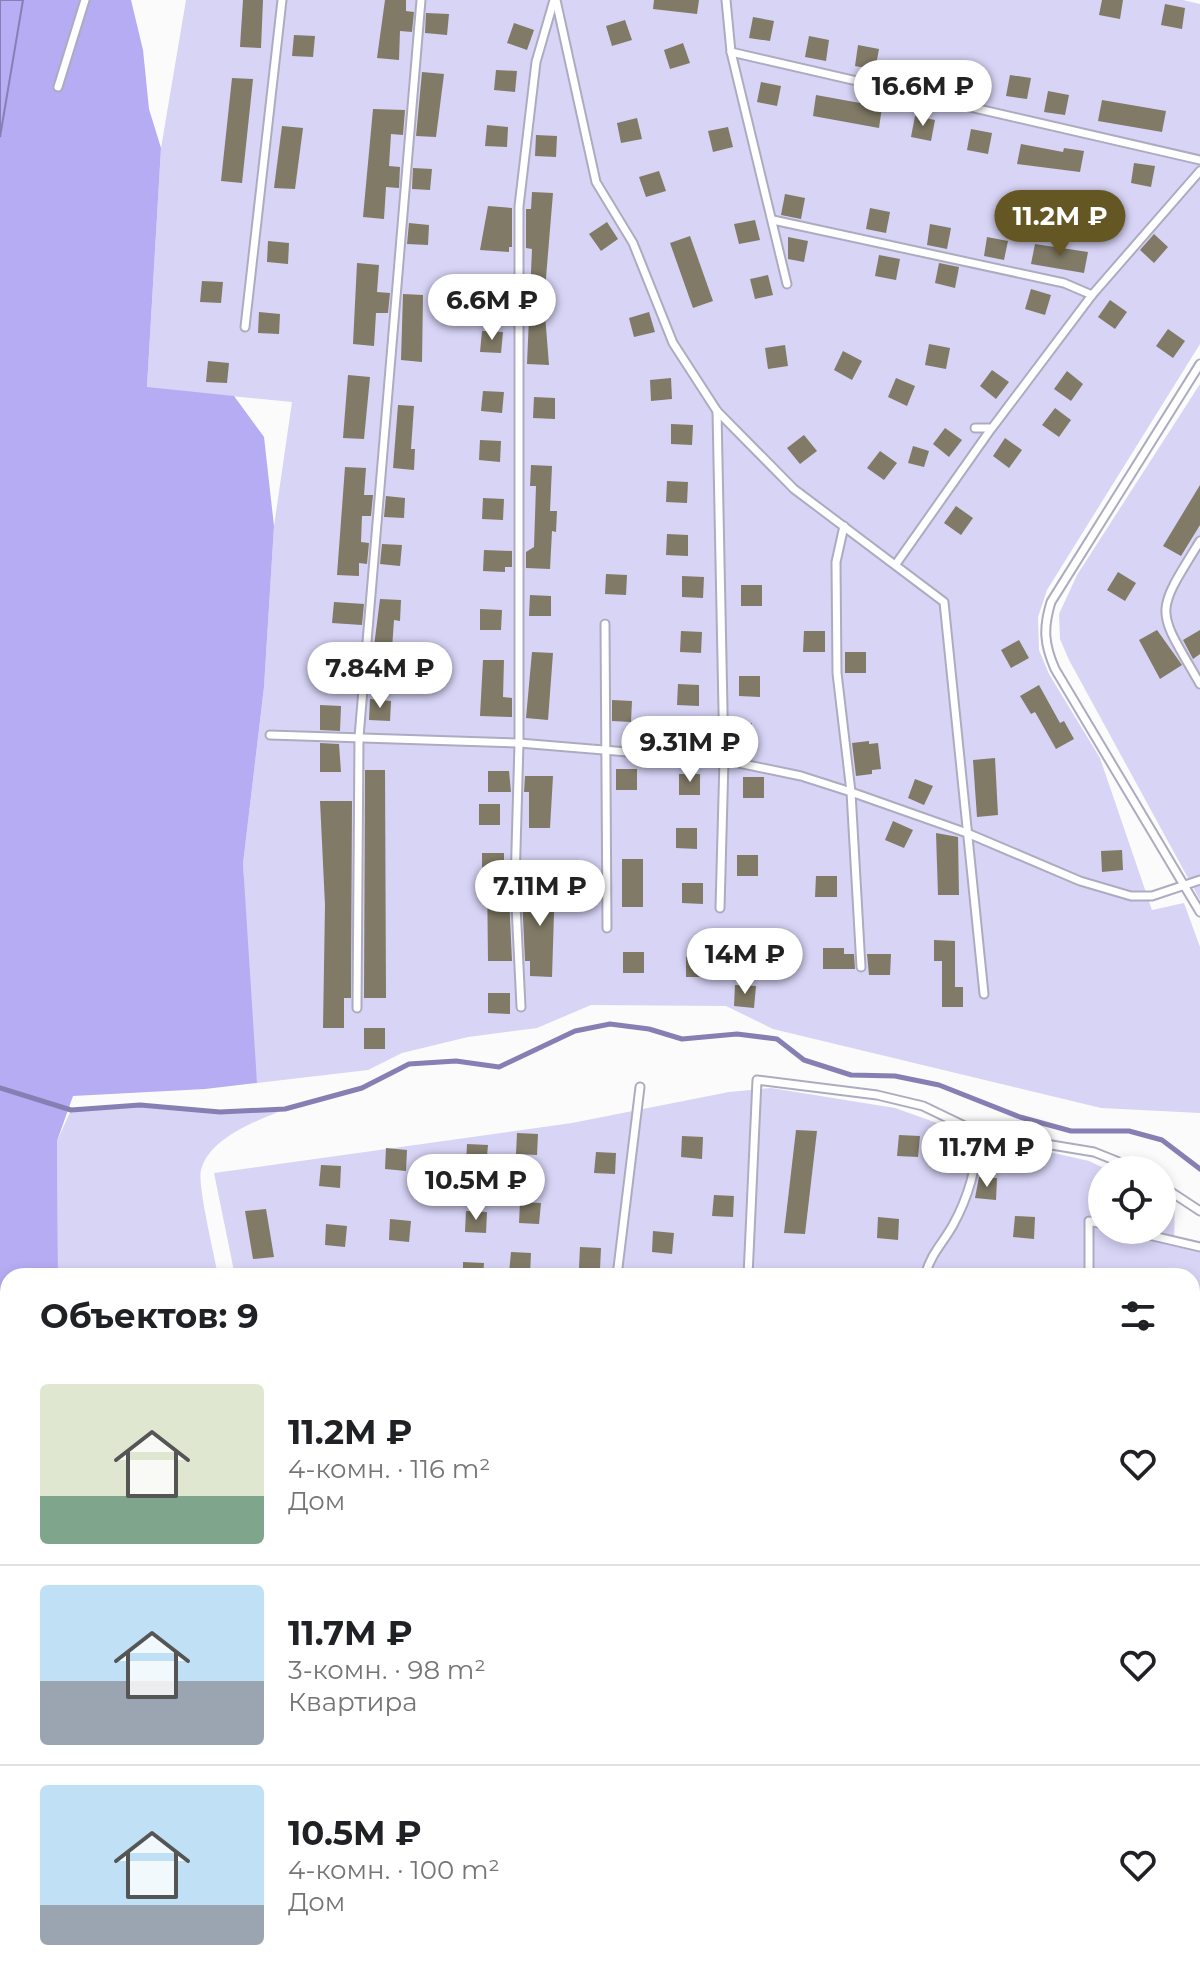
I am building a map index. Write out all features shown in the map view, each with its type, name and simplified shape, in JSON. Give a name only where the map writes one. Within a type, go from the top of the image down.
[{"type":"lane","points":[[58,87],[85,0]]},
{"type":"lane","points":[[245,327],[282,0]]},
{"type":"lane","points":[[357,1008],[359,737],[421,0]]},
{"type":"lane","points":[[555,0],[596,182],[633,243],[673,343],[717,411],[794,489],[944,602],[984,994]]},
{"type":"lane","points":[[521,1007],[515,885],[519,743],[519,206],[536,62],[555,0]]},
{"type":"lane","points":[[726,0],[731,52],[787,284]]},
{"type":"lane","points":[[731,52],[1200,160]]},
{"type":"lane","points":[[896,564],[992,428],[1092,295],[1200,171]]},
{"type":"lane","points":[[773,220],[1064,283],[1092,295]]},
{"type":"lane","points":[[1200,364],[1051,602],[1044,625],[1045,647],[1055,669],[1200,912]]},
{"type":"lane","points":[[717,411],[724,760],[720,908]]},
{"type":"lane","points":[[975,428],[992,428]]},
{"type":"lane","points":[[844,526],[836,562],[837,673],[851,792],[861,967]]},
{"type":"lane","points":[[1200,541],[1169,591],[1164,608],[1165,623],[1200,684]]},
{"type":"lane","points":[[605,624],[607,928]]},
{"type":"lane","points":[[270,735],[519,743],[724,760],[801,776],[851,792],[967,833],[1080,881],[1131,896],[1152,896],[1200,880]]},
{"type":"lane","points":[[748,1268],[757,1080],[877,1095],[923,1106],[979,1133],[1104,1156]]},
{"type":"lane","points":[[618,1268],[640,1087]]},
{"type":"lane","points":[[927,1268],[970,1188],[979,1133]]},
{"type":"lane","points":[[1176,1195],[1200,1211]]},
{"type":"lane","points":[[1176,1241],[1200,1247]]},
{"type":"lane","points":[[1089,1244],[1089,1268]]},
{"type":"shaded area","points":[[0,0],[23,0],[0,137]]},
{"type":"shaded area","points":[[23,0],[131,0],[143,50],[149,109],[161,148],[147,387],[234,396],[264,437],[274,526],[264,687],[243,864],[257,1083],[73,1096],[57,1141],[58,1268],[0,1268],[0,137]]},
{"type":"shaded area","points":[[186,0],[1183,0],[1200,4],[1200,344],[1047,590],[1038,617],[1039,650],[1049,674],[1100,758],[1152,910],[1184,903],[1200,947],[1200,1113],[1101,1108],[773,1029],[726,1006],[591,1005],[537,1028],[468,1037],[402,1053],[368,1070],[257,1083],[249,1009],[243,864],[264,687],[274,526],[292,402],[147,388],[161,148]]},
{"type":"shaded area","points":[[1200,384],[1200,900],[1069,660],[1060,639],[1059,614],[1077,575]]},
{"type":"shaded area","points":[[771,1088],[895,1108],[965,1133],[1088,1161],[1088,1244],[1174,1244],[1200,1252],[1200,1268],[233,1268],[214,1173],[572,1123],[729,1092]]},
{"type":"shaded area","points":[[140,1105],[220,1112],[285,1109],[224,1139],[206,1158],[200,1178],[216,1268],[58,1268],[57,1141],[71,1110]]},
{"type":"building","points":[[243,0],[263,0],[261,48],[240,47]]},
{"type":"building","points":[[385,0],[406,0],[406,11],[414,12],[412,32],[400,31],[399,60],[377,58]]},
{"type":"building","points":[[654,0],[699,0],[697,14],[653,9]]},
{"type":"building","points":[[1102,0],[1123,0],[1120,19],[1099,15]]},
{"type":"building","points":[[1165,4],[1185,8],[1182,29],[1161,25]]},
{"type":"building","points":[[426,13],[449,14],[447,35],[425,33]]},
{"type":"building","points":[[753,17],[774,21],[770,41],[749,38]]},
{"type":"building","points":[[625,20],[632,40],[612,46],[606,26]]},
{"type":"building","points":[[514,23],[534,30],[527,50],[507,43]]},
{"type":"building","points":[[294,35],[315,36],[313,57],[292,56]]},
{"type":"building","points":[[809,36],[829,40],[826,61],[805,57]]},
{"type":"building","points":[[683,43],[690,63],[670,69],[664,50]]},
{"type":"building","points":[[858,45],[879,49],[875,70],[855,66]]},
{"type":"building","points":[[952,67],[972,71],[968,92],[948,88]]},
{"type":"building","points":[[496,70],[517,71],[515,92],[494,90]]},
{"type":"building","points":[[422,72],[444,74],[436,137],[416,136]]},
{"type":"building","points":[[1010,75],[1031,78],[1027,99],[1006,96]]},
{"type":"building","points":[[232,78],[253,79],[242,183],[221,181]]},
{"type":"building","points":[[761,82],[781,86],[777,106],[757,102]]},
{"type":"building","points":[[1048,91],[1069,95],[1065,115],[1044,112]]},
{"type":"building","points":[[816,95],[882,107],[879,128],[813,116]]},
{"type":"building","points":[[1102,100],[1166,111],[1162,132],[1098,121]]},
{"type":"building","points":[[373,109],[405,110],[403,135],[391,134],[389,166],[400,167],[399,188],[386,187],[384,219],[363,217]]},
{"type":"building","points":[[915,116],[935,120],[931,141],[911,137]]},
{"type":"building","points":[[637,118],[642,139],[621,143],[617,123]]},
{"type":"building","points":[[487,125],[508,127],[507,147],[485,146]]},
{"type":"building","points":[[282,126],[303,128],[295,189],[274,188]]},
{"type":"building","points":[[728,127],[733,147],[713,152],[708,131]]},
{"type":"building","points":[[971,129],[992,133],[988,154],[967,150]]},
{"type":"building","points":[[536,135],[557,136],[556,157],[535,156]]},
{"type":"building","points":[[1021,144],[1063,152],[1064,148],[1084,151],[1080,172],[1017,164]]},
{"type":"building","points":[[1134,163],[1155,166],[1151,187],[1131,183]]},
{"type":"building","points":[[413,168],[432,169],[430,190],[412,189]]},
{"type":"building","points":[[659,171],[666,191],[646,197],[639,177]]},
{"type":"building","points":[[532,192],[553,193],[544,302],[549,365],[527,364],[532,249],[526,248],[526,209],[531,209]]},
{"type":"building","points":[[785,194],[805,198],[801,219],[781,215]]},
{"type":"building","points":[[488,206],[512,208],[512,247],[509,247],[509,252],[480,250]]},
{"type":"building","points":[[870,208],[890,212],[886,233],[866,229]]},
{"type":"building","points":[[755,220],[760,240],[739,244],[734,224]]},
{"type":"building","points":[[607,222],[618,239],[601,251],[589,234]]},
{"type":"building","points":[[409,223],[429,225],[428,245],[407,244]]},
{"type":"building","points":[[930,224],[951,228],[947,249],[927,245]]},
{"type":"building","points":[[1154,234],[1168,247],[1154,263],[1140,250]]},
{"type":"building","points":[[690,236],[713,301],[693,308],[670,243]]},
{"type":"building","points":[[788,237],[808,241],[804,262],[788,259]]},
{"type":"building","points":[[987,237],[1008,241],[1004,260],[984,256]]},
{"type":"building","points":[[268,241],[289,243],[288,264],[267,262]]},
{"type":"building","points":[[1035,244],[1088,252],[1084,273],[1031,264]]},
{"type":"building","points":[[879,255],[900,259],[896,280],[875,276]]},
{"type":"building","points":[[357,263],[379,265],[377,292],[390,293],[388,313],[376,313],[374,346],[353,344]]},
{"type":"building","points":[[939,263],[959,267],[955,288],[935,283]]},
{"type":"building","points":[[768,275],[773,295],[755,299],[750,279]]},
{"type":"building","points":[[482,277],[507,279],[505,299],[481,298]]},
{"type":"building","points":[[202,281],[223,282],[221,303],[200,302]]},
{"type":"building","points":[[1031,289],[1051,295],[1045,315],[1025,309]]},
{"type":"building","points":[[403,294],[423,295],[422,362],[401,360]]},
{"type":"building","points":[[1110,300],[1127,312],[1115,329],[1098,317]]},
{"type":"building","points":[[259,312],[280,314],[279,334],[258,333]]},
{"type":"building","points":[[649,312],[655,332],[634,337],[629,318]]},
{"type":"building","points":[[1168,329],[1185,341],[1173,358],[1156,346]]},
{"type":"building","points":[[482,331],[503,332],[501,353],[480,352]]},
{"type":"building","points":[[929,344],[950,348],[946,369],[925,365]]},
{"type":"building","points":[[785,345],[788,366],[768,369],[765,348]]},
{"type":"building","points":[[843,351],[862,361],[852,380],[834,370]]},
{"type":"building","points":[[208,361],[229,363],[227,383],[206,382]]},
{"type":"building","points":[[992,370],[1009,382],[996,399],[980,386]]},
{"type":"building","points":[[1067,371],[1083,384],[1071,401],[1054,389]]},
{"type":"building","points":[[348,375],[370,377],[364,439],[343,438]]},
{"type":"building","points":[[671,378],[672,399],[651,401],[650,380]]},
{"type":"building","points":[[896,378],[915,386],[907,406],[888,397]]},
{"type":"building","points":[[483,391],[504,392],[502,413],[481,411]]},
{"type":"building","points":[[534,397],[555,398],[555,419],[533,418]]},
{"type":"building","points":[[398,405],[414,406],[411,449],[415,449],[414,470],[393,468]]},
{"type":"building","points":[[1055,408],[1071,420],[1059,437],[1042,425]]},
{"type":"building","points":[[671,424],[693,425],[692,445],[671,444]]},
{"type":"building","points":[[945,428],[962,440],[949,457],[933,444]]},
{"type":"building","points":[[804,435],[817,451],[800,464],[787,448]]},
{"type":"building","points":[[1005,438],[1022,450],[1009,468],[993,456]]},
{"type":"building","points":[[480,440],[501,441],[500,462],[479,460]]},
{"type":"building","points":[[913,446],[929,451],[924,467],[908,463]]},
{"type":"building","points":[[880,451],[897,463],[884,480],[867,468]]},
{"type":"building","points":[[531,465],[552,466],[550,511],[557,511],[556,532],[552,531],[550,569],[526,568],[526,552],[534,547],[536,486],[530,486]]},
{"type":"building","points":[[345,467],[366,468],[364,495],[373,495],[371,516],[362,516],[361,542],[369,543],[367,564],[359,563],[359,576],[337,575]]},
{"type":"building","points":[[667,481],[688,482],[687,503],[666,502]]},
{"type":"building","points":[[1200,485],[1200,525],[1181,556],[1163,546]]},
{"type":"building","points":[[386,496],[405,498],[404,518],[384,517]]},
{"type":"building","points":[[483,498],[504,499],[503,520],[482,519]]},
{"type":"building","points":[[956,506],[973,518],[961,535],[944,523]]},
{"type":"building","points":[[667,534],[688,535],[688,556],[666,555]]},
{"type":"building","points":[[382,544],[402,545],[400,566],[380,564]]},
{"type":"building","points":[[484,550],[512,551],[512,567],[505,567],[505,572],[483,571]]},
{"type":"building","points":[[1118,572],[1136,583],[1125,601],[1107,590]]},
{"type":"building","points":[[606,574],[627,575],[626,595],[605,594]]},
{"type":"building","points":[[682,576],[704,577],[703,598],[682,597]]},
{"type":"building","points":[[741,585],[762,585],[762,606],[741,606]]},
{"type":"building","points":[[530,595],[551,596],[551,616],[529,616]]},
{"type":"building","points":[[380,599],[401,600],[400,621],[394,620],[391,663],[372,662]]},
{"type":"building","points":[[334,602],[364,604],[362,625],[332,623]]},
{"type":"building","points":[[480,609],[502,610],[501,630],[480,630]]},
{"type":"building","points":[[1157,630],[1182,665],[1160,679],[1139,640]]},
{"type":"building","points":[[1200,630],[1200,654],[1193,659],[1183,640]]},
{"type":"building","points":[[681,631],[702,632],[701,653],[680,652]]},
{"type":"building","points":[[804,631],[825,631],[825,652],[803,652]]},
{"type":"building","points":[[1019,640],[1029,658],[1011,668],[1001,650]]},
{"type":"building","points":[[326,650],[347,652],[346,672],[324,671]]},
{"type":"building","points":[[532,652],[553,653],[548,720],[526,718]]},
{"type":"building","points":[[845,652],[866,652],[866,673],[845,673]]},
{"type":"building","points":[[483,660],[504,660],[503,697],[512,698],[512,717],[480,716]]},
{"type":"building","points":[[739,676],[760,676],[760,697],[739,696]]},
{"type":"building","points":[[678,684],[699,685],[699,706],[677,705]]},
{"type":"building","points":[[1039,685],[1060,723],[1064,721],[1074,739],[1056,749],[1035,712],[1031,714],[1020,696]]},
{"type":"building","points":[[370,699],[391,701],[390,721],[369,720]]},
{"type":"building","points":[[612,700],[632,701],[631,722],[612,721]]},
{"type":"building","points":[[320,705],[341,706],[340,731],[320,730]]},
{"type":"building","points":[[731,723],[752,723],[752,744],[730,744]]},
{"type":"building","points":[[869,741],[869,744],[878,743],[881,769],[856,776],[852,743]]},
{"type":"building","points":[[320,743],[339,744],[341,772],[320,772]]},
{"type":"building","points":[[995,758],[998,815],[977,817],[973,760]]},
{"type":"building","points":[[616,769],[637,769],[637,790],[616,790]]},
{"type":"building","points":[[365,770],[385,770],[386,998],[364,998]]},
{"type":"building","points":[[488,771],[509,771],[511,792],[488,792]]},
{"type":"building","points":[[679,774],[700,774],[700,795],[679,795]]},
{"type":"building","points":[[525,776],[553,776],[550,828],[529,828],[529,792],[524,792]]},
{"type":"building","points":[[743,777],[764,777],[764,798],[743,798]]},
{"type":"building","points":[[915,779],[933,786],[924,805],[908,798]]},
{"type":"building","points":[[320,801],[352,801],[351,998],[344,998],[344,1028],[323,1028],[325,905]]},
{"type":"building","points":[[479,804],[500,804],[500,825],[479,825]]},
{"type":"building","points":[[893,821],[913,830],[904,848],[885,840]]},
{"type":"building","points":[[676,828],[697,828],[697,849],[676,848]]},
{"type":"building","points":[[936,833],[958,837],[959,895],[938,895]]},
{"type":"building","points":[[1122,850],[1123,870],[1102,872],[1101,851]]},
{"type":"building","points":[[482,853],[504,853],[504,896],[509,896],[512,961],[488,961],[487,874],[482,874]]},
{"type":"building","points":[[737,855],[758,855],[758,876],[737,876]]},
{"type":"building","points":[[622,859],[643,859],[643,907],[622,907]]},
{"type":"building","points":[[816,876],[837,876],[837,897],[815,897]]},
{"type":"building","points":[[534,881],[555,881],[552,977],[530,976],[530,961],[525,961],[522,896],[534,896]]},
{"type":"building","points":[[682,883],[703,883],[703,904],[682,903]]},
{"type":"building","points":[[934,940],[955,941],[955,987],[963,987],[963,1007],[942,1007],[942,961],[934,961]]},
{"type":"building","points":[[823,948],[844,948],[844,954],[854,954],[855,969],[823,969]]},
{"type":"building","points":[[623,952],[644,952],[644,973],[623,973]]},
{"type":"building","points":[[867,954],[891,954],[890,975],[869,975]]},
{"type":"building","points":[[686,957],[707,957],[707,977],[686,977]]},
{"type":"building","points":[[735,985],[756,986],[754,1008],[734,1006]]},
{"type":"building","points":[[488,993],[510,993],[510,1014],[488,1013]]},
{"type":"building","points":[[364,1028],[385,1028],[385,1049],[364,1049]]},
{"type":"building","points":[[796,1130],[817,1131],[805,1234],[784,1233]]},
{"type":"building","points":[[517,1133],[538,1134],[537,1155],[516,1154]]},
{"type":"building","points":[[899,1135],[920,1136],[918,1157],[897,1156]]},
{"type":"building","points":[[682,1136],[703,1137],[702,1159],[681,1157]]},
{"type":"building","points":[[467,1144],[488,1145],[486,1167],[466,1165]]},
{"type":"building","points":[[386,1148],[407,1150],[406,1171],[385,1169]]},
{"type":"building","points":[[596,1152],[616,1153],[615,1174],[594,1173]]},
{"type":"building","points":[[321,1165],[341,1166],[340,1188],[319,1186]]},
{"type":"building","points":[[979,1177],[997,1178],[996,1200],[975,1198]]},
{"type":"building","points":[[714,1195],[734,1196],[733,1217],[712,1216]]},
{"type":"building","points":[[520,1202],[541,1203],[539,1224],[519,1223]]},
{"type":"building","points":[[266,1209],[274,1257],[253,1259],[245,1211]]},
{"type":"building","points":[[466,1211],[487,1212],[486,1233],[465,1232]]},
{"type":"building","points":[[1015,1216],[1035,1217],[1034,1239],[1013,1237]]},
{"type":"building","points":[[878,1217],[899,1219],[898,1240],[877,1238]]},
{"type":"building","points":[[390,1219],[411,1221],[409,1242],[389,1240]]},
{"type":"building","points":[[326,1224],[347,1226],[345,1247],[325,1245]]},
{"type":"building","points":[[653,1231],[674,1233],[672,1254],[652,1252]]},
{"type":"building","points":[[580,1247],[601,1248],[600,1268],[579,1268]]},
{"type":"building","points":[[511,1252],[531,1253],[530,1268],[509,1268]]},
{"type":"building","points":[[463,1262],[484,1263],[484,1268],[463,1268]]},
{"type":"waterway","points":[[0,1088],[71,1110],[140,1105],[220,1112],[285,1109],[362,1088],[409,1064],[456,1061],[499,1067],[575,1031],[610,1024],[649,1029],[682,1039],[737,1034],[777,1039],[804,1060],[851,1075],[895,1076],[939,1085],[1020,1117],[1071,1131],[1129,1131],[1162,1140],[1200,1169]]}]
